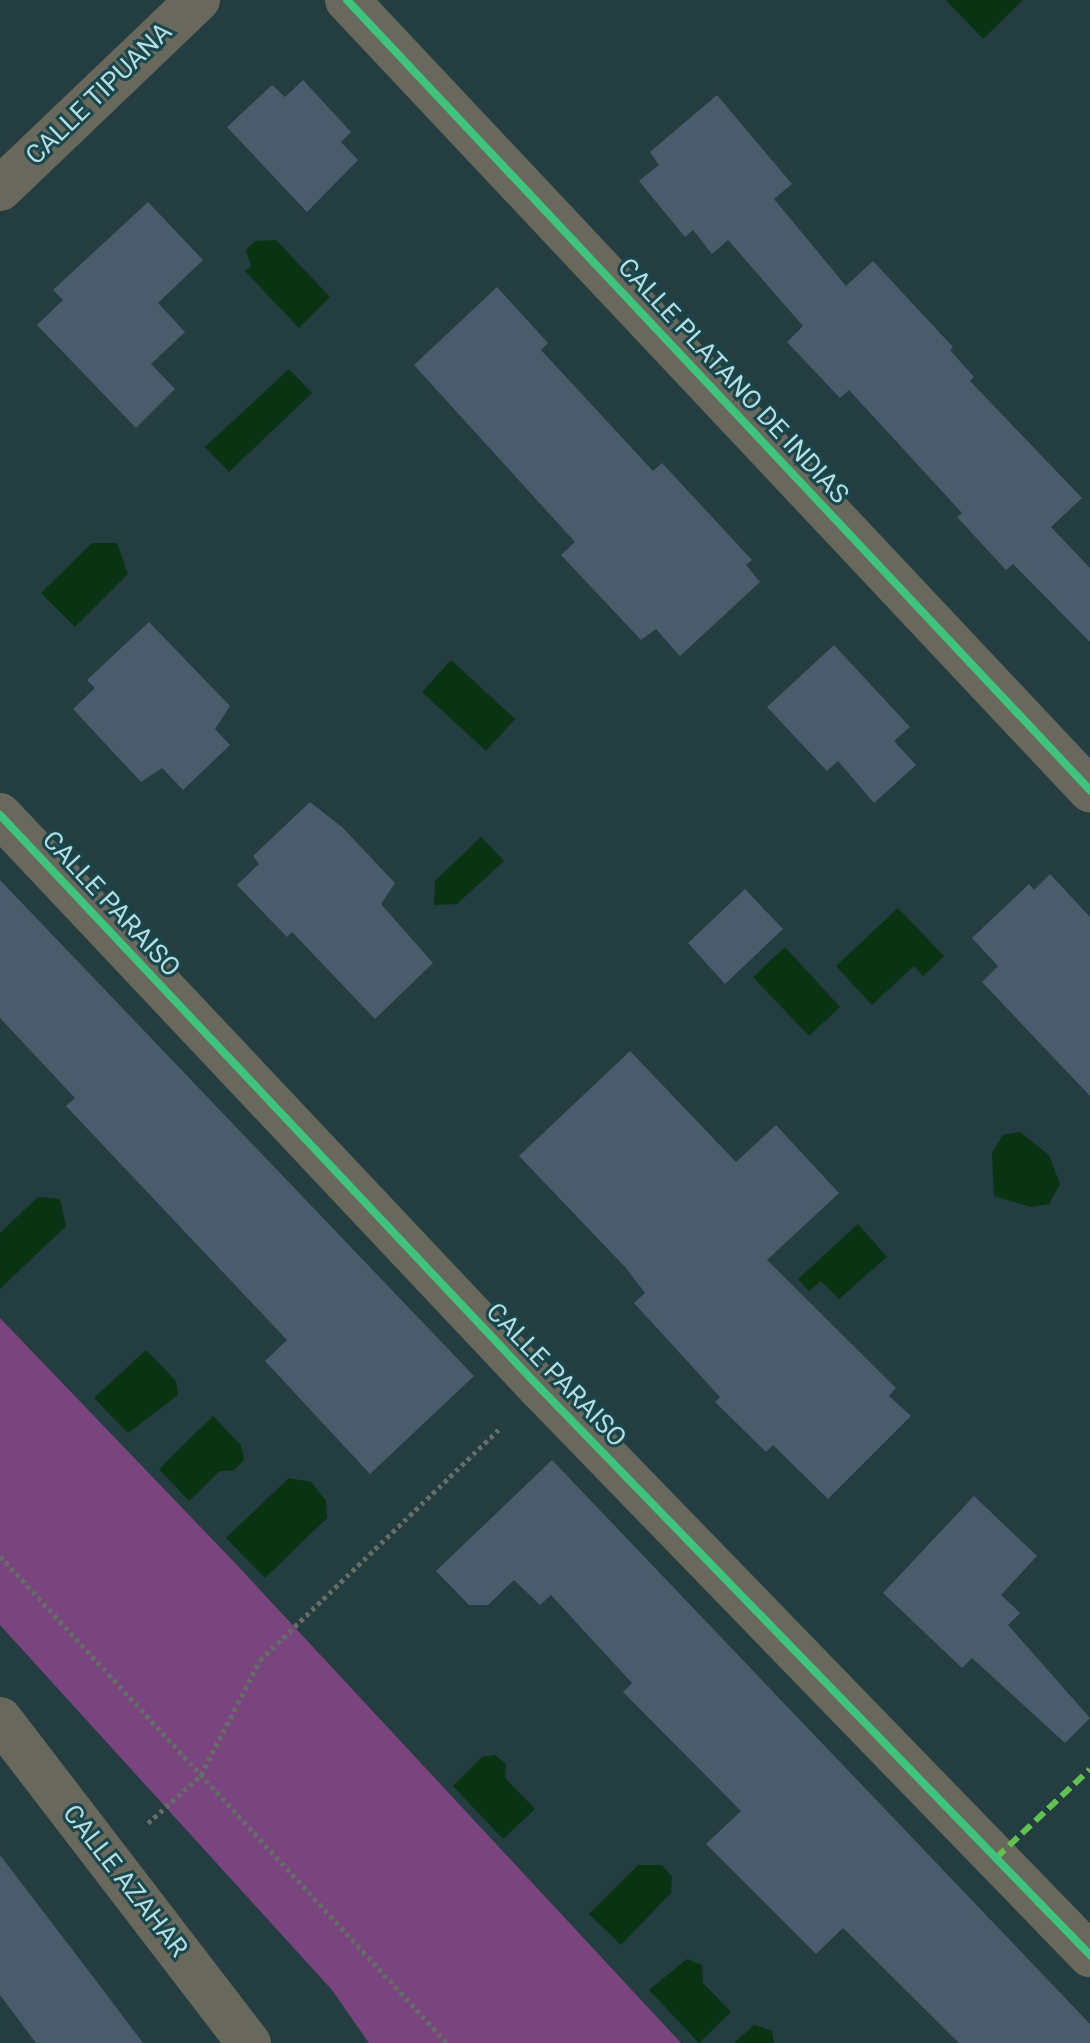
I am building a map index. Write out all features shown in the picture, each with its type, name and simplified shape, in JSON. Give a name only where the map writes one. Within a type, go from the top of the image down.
[{"type":"street","name":"CALLE TIPUANA","points":[[0,189],[198,0]]},
{"type":"street","name":"CALLE PLATANO DE INDIAS","points":[[347,0],[1090,790]]},
{"type":"street","name":"CALLE PARAISO","points":[[0,815],[541,1389],[1090,1955]]},
{"type":"street","name":"CALLE AZAHAR","points":[[0,1719],[249,2043]]},
{"type":"path","points":[[107,1859],[201,1775],[260,1660],[541,1389]]},
{"type":"path","points":[[0,1556],[447,2043]]},
{"type":"shaded area","points":[[946,0],[1023,0],[983,39]]},
{"type":"shaded area","points":[[276,240],[330,297],[299,328],[245,271],[251,266],[246,250],[255,241]]},
{"type":"shaded area","points":[[289,369],[312,393],[229,472],[205,447]]},
{"type":"shaded area","points":[[92,543],[117,543],[128,574],[75,627],[41,593]]},
{"type":"shaded area","points":[[451,660],[515,719],[486,751],[422,692]]},
{"type":"shaded area","points":[[481,837],[504,861],[457,904],[434,905],[435,881]]},
{"type":"shaded area","points":[[898,908],[944,956],[923,976],[914,966],[872,1005],[836,966]]},
{"type":"shaded area","points":[[785,947],[840,1007],[809,1036],[753,977]]},
{"type":"shaded area","points":[[1020,1132],[1049,1155],[1060,1184],[1049,1204],[1031,1207],[994,1196],[992,1153],[1003,1135]]},
{"type":"shaded area","points":[[38,1197],[60,1199],[66,1226],[0,1289],[0,1233]]},
{"type":"shaded area","points":[[858,1224],[887,1257],[839,1299],[821,1281],[809,1291],[798,1279]]},
{"type":"shaded area","points":[[0,1318],[235,1563],[681,2043],[369,2043],[332,1990],[0,1625]]},
{"type":"shaded area","points":[[146,1350],[176,1381],[178,1395],[128,1433],[94,1398]]},
{"type":"shaded area","points":[[213,1416],[241,1445],[244,1460],[234,1470],[220,1471],[189,1501],[159,1469]]},
{"type":"shaded area","points":[[289,1478],[311,1482],[326,1501],[327,1518],[265,1578],[226,1538]]},
{"type":"shaded area","points":[[495,1755],[506,1764],[505,1778],[535,1809],[503,1839],[453,1786],[482,1757]]},
{"type":"shaded area","points":[[638,1865],[662,1865],[672,1877],[671,1893],[621,1945],[589,1914]]},
{"type":"shaded area","points":[[687,1959],[702,1965],[703,1983],[731,2012],[699,2043],[649,1990]]},
{"type":"shaded area","points":[[754,2025],[772,2031],[774,2043],[734,2043]]},
{"type":"building","points":[[303,80],[351,132],[341,142],[358,160],[307,212],[227,127],[272,85],[285,97]]},
{"type":"building","points":[[717,95],[792,184],[774,199],[846,286],[873,261],[953,347],[950,350],[974,377],[970,381],[1082,498],[1051,527],[1090,568],[1090,642],[1013,564],[1006,570],[957,517],[962,513],[849,390],[840,398],[787,342],[803,326],[728,240],[712,254],[693,230],[685,237],[639,181],[659,165],[650,152]]},
{"type":"building","points":[[148,202],[203,260],[158,303],[185,332],[151,364],[175,389],[136,428],[37,325],[63,300],[53,290]]},
{"type":"building","points":[[497,287],[548,343],[541,350],[653,471],[662,463],[752,560],[746,565],[760,582],[680,656],[656,629],[641,640],[561,555],[575,542],[414,365]]},
{"type":"building","points":[[149,622],[230,706],[215,729],[230,745],[183,790],[162,768],[141,782],[73,709],[95,688],[87,680]]},
{"type":"building","points":[[834,645],[910,727],[894,741],[916,765],[874,803],[838,761],[827,771],[767,707]]},
{"type":"building","points":[[310,802],[342,827],[395,883],[381,904],[433,963],[375,1019],[292,932],[287,937],[237,885],[259,864],[253,856]]},
{"type":"building","points":[[1050,874],[1090,917],[1090,1096],[982,982],[998,966],[972,938],[1029,884],[1034,890]]},
{"type":"building","points":[[0,880],[474,1376],[370,1474],[265,1361],[287,1340],[66,1106],[75,1098],[0,1018]]},
{"type":"building","points":[[745,889],[783,929],[725,984],[688,943]]},
{"type":"building","points":[[630,1051],[736,1162],[776,1125],[839,1193],[767,1260],[896,1388],[889,1396],[911,1416],[828,1499],[773,1445],[766,1452],[715,1402],[720,1397],[634,1303],[645,1293],[625,1267],[519,1156]]},
{"type":"building","points":[[552,1460],[1090,2024],[1090,2043],[959,2043],[843,1928],[816,1954],[706,1844],[741,1811],[623,1692],[632,1683],[551,1595],[540,1605],[514,1580],[488,1605],[469,1605],[436,1571]]},
{"type":"building","points":[[974,1496],[1037,1556],[1001,1595],[1020,1613],[1008,1625],[1090,1718],[1065,1743],[972,1658],[962,1668],[883,1593]]},
{"type":"building","points":[[0,1855],[143,2043],[36,2043],[0,1995]]},
{"type":"marked path","points":[[996,1858],[1090,1769]]},
{"type":"cycle path","points":[[347,0],[1090,790]]},
{"type":"cycle path","points":[[0,815],[541,1389],[1090,1955]]}]
